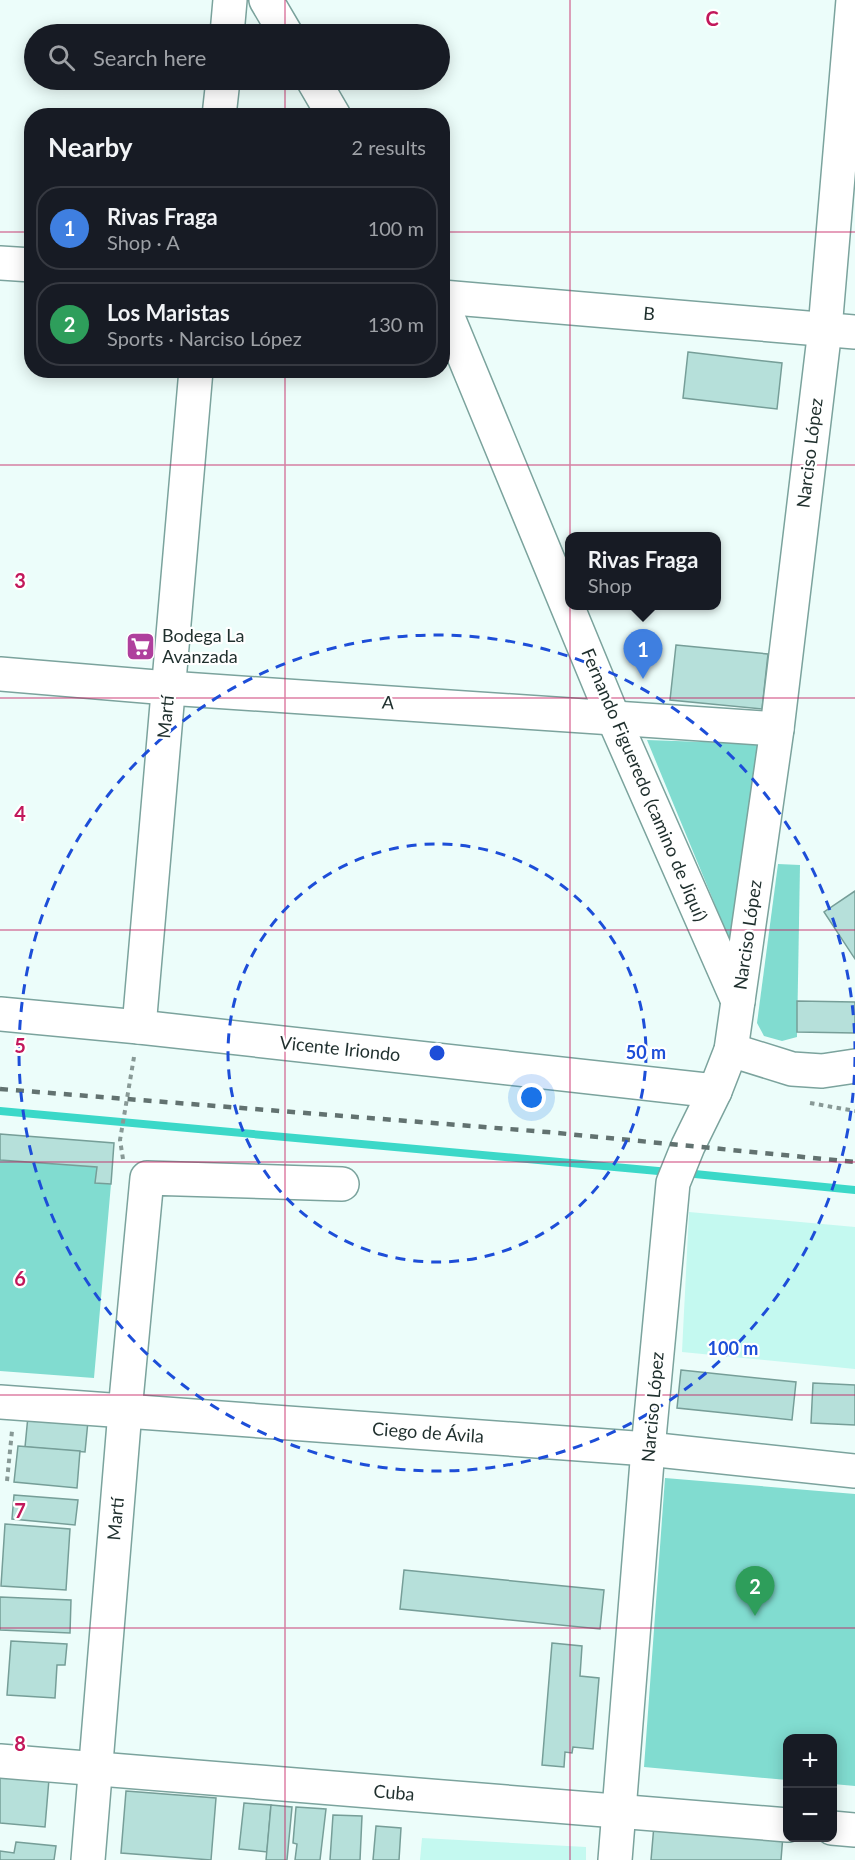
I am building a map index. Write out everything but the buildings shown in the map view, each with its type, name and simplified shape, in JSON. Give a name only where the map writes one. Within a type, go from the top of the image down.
[{"type":"street","points":[[228,24],[230,0]]},
{"type":"street","points":[[266,0],[280,24]]},
{"type":"street","name":"Narciso López","points":[[615,1860],[648,1449],[677,1173],[715,1091],[730,1050],[777,729],[840,330],[853,0]]},
{"type":"street","points":[[220,108],[222,90]]},
{"type":"street","points":[[319,90],[329,108]]},
{"type":"street","points":[[0,263],[24,264]]},
{"type":"street","name":"B","points":[[450,298],[840,330]]},
{"type":"street","name":"Fernando Figueredo (camino de Jiquí)","points":[[450,322],[565,601]]},
{"type":"street","name":"Martí","points":[[139,1027],[195,378]]},
{"type":"street","name":"Fernando Figueredo (camino de Jiquí)","points":[[569,610],[613,717],[738,1001]]},
{"type":"street","name":"A","points":[[0,674],[168,688],[777,729]]},
{"type":"street","name":"Vicente Iriondo","points":[[0,1014],[139,1027],[715,1091]]},
{"type":"street","points":[[730,1050],[792,1069],[822,1071],[855,1066]]},
{"type":"street","name":"Martí","points":[[88,1860],[125,1411],[147,1178],[342,1184]]},
{"type":"street","name":"Ciego de Ávila","points":[[7,1402],[648,1449],[855,1471]]},
{"type":"street","name":"Cuba","points":[[0,1761],[783,1825]]},
{"type":"street","points":[[837,1828],[855,1830]]},
{"type":"path","points":[[120,1140],[139,1027]]},
{"type":"path","points":[[7,1402],[7,1481]]},
{"type":"shaded area","points":[[647,740],[761,744],[730,941]]},
{"type":"shaded area","points":[[778,864],[800,865],[797,1037],[782,1041],[764,1036],[757,1023]]},
{"type":"shaded area","points":[[0,1160],[97,1167],[96,1182],[111,1184],[94,1378],[0,1371]]},
{"type":"shaded area","points":[[689,1212],[855,1227],[855,1369],[682,1352]]},
{"type":"shaded area","points":[[665,1478],[855,1494],[855,1786],[837,1784],[837,1734],[783,1734],[783,1780],[644,1767]]},
{"type":"shaded area","points":[[422,1838],[586,1847],[586,1860],[420,1860]]},
{"type":"waterway","points":[[0,1111],[669,1172]]},
{"type":"waterway","points":[[685,1173],[855,1190]]},
{"type":"railway","points":[[0,1089],[547,1132],[855,1162]]},
{"type":"place","name":"Bodega La Avanzada","points":[[141,646]]},
{"type":"place","name":"Rivas Fraga","points":[[643,679]]},
{"type":"place","name":"Los Maristas","points":[[755,1616]]}]
